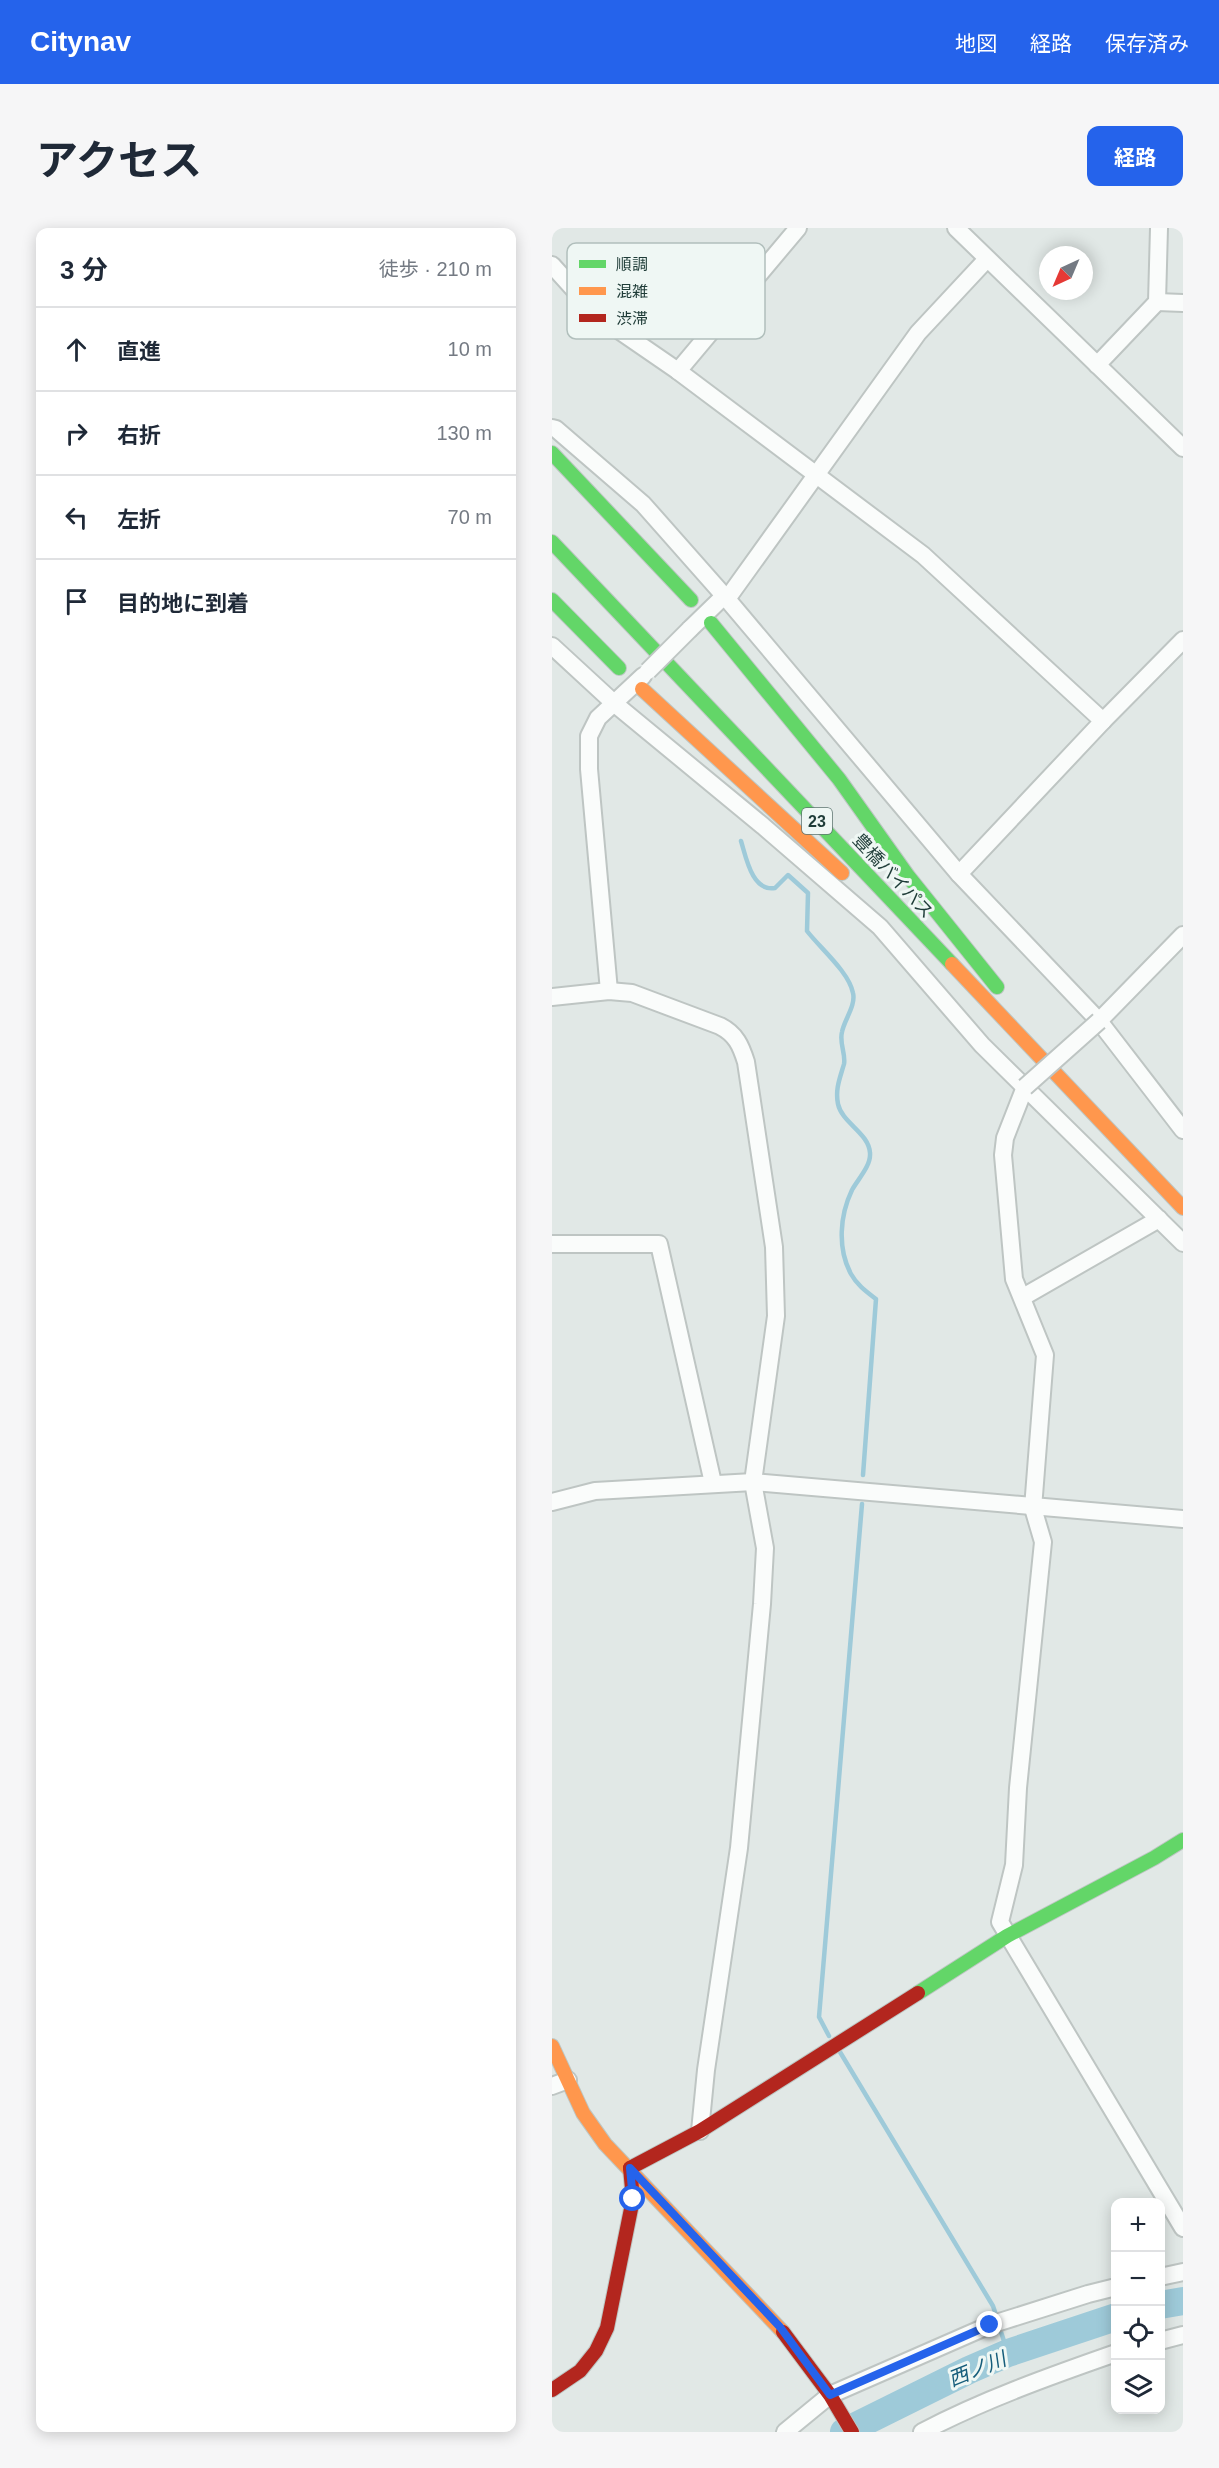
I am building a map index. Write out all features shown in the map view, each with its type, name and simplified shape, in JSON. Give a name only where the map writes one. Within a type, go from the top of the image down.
[{"type":"main road","points":[[552,453],[692,600]]},
{"type":"main road","name":"豊橋バイパス","points":[[552,542],[1183,1208]]},
{"type":"main road","points":[[552,600],[619,668]]},
{"type":"main road","name":"23","points":[[711,623],[839,779],[908,876],[1003,993]]},
{"type":"main road","name":"23","points":[[642,689],[855,885]]},
{"type":"main road","name":"23","points":[[881,909],[1000,1015]]},
{"type":"main road","name":"23","points":[[1040,1036],[1082,1101]]},
{"type":"main road","points":[[630,2168],[700,2131],[1007,1936],[1154,1858],[1183,1840]]},
{"type":"main road","points":[[552,2046],[588,2121],[605,2144],[780,2327],[830,2395],[852,2432]]},
{"type":"main road","points":[[552,2390],[580,2371],[596,2351],[607,2328],[633,2199],[630,2168]]},
{"type":"street","points":[[765,268],[798,228]]},
{"type":"street","points":[[956,228],[1183,448]]},
{"type":"street","points":[[1097,365],[1157,302],[1159,228]]},
{"type":"street","points":[[609,991],[589,769],[589,736],[598,718],[725,597],[918,333],[987,259]]},
{"type":"street","points":[[552,265],[567,282]]},
{"type":"street","points":[[1157,302],[1183,303]]},
{"type":"street","points":[[631,339],[817,474],[923,555],[1103,721]]},
{"type":"street","points":[[678,372],[706,339]]},
{"type":"street","points":[[552,428],[556,429],[642,504],[725,597],[959,874],[1099,1022],[1183,1130]]},
{"type":"street","points":[[959,874],[1183,640]]},
{"type":"street","points":[[552,646],[615,704],[763,826],[880,927],[982,1045],[1183,1244]]},
{"type":"street","points":[[1183,935],[1099,1022],[1025,1087],[1005,1138],[1003,1155],[1014,1278],[1046,1355],[1033,1508],[1043,1542],[1018,1788],[1014,1865],[1000,1922],[1183,2228]]},
{"type":"street","points":[[552,997],[609,991],[632,993],[728,1030],[740,1043],[746,1062],[774,1247],[776,1304],[753,1482],[765,1548],[762,1604],[739,1848],[706,2070],[700,2131]]},
{"type":"street","points":[[1023,1297],[1160,1219]]},
{"type":"street","points":[[552,1244],[659,1244],[713,1483]]},
{"type":"street","points":[[552,1502],[595,1491],[753,1482],[1033,1508],[1183,1519]]},
{"type":"street","points":[[552,2086],[568,2080]]},
{"type":"street","points":[[1165,2276],[1183,2272]]},
{"type":"street","points":[[785,2432],[830,2395],[990,2325],[1111,2288]]},
{"type":"street","points":[[1165,2340],[1183,2335]]},
{"type":"street","points":[[922,2432],[943,2421],[1048,2378],[1111,2355]]},
{"type":"waterway","points":[[741,841],[751,872],[761,885],[775,888],[788,875],[808,893],[807,931],[846,977],[853,993],[853,1003],[841,1036],[844,1064],[837,1093],[840,1111],[865,1140],[870,1153],[866,1168],[848,1200],[842,1232],[844,1253],[851,1274],[859,1285],[876,1299],[863,1475]]},
{"type":"waterway","points":[[829,2036],[819,2017],[862,1504]]},
{"type":"waterway","points":[[840,2052],[993,2306],[997,2318]]},
{"type":"waterway","name":"西ノ川","points":[[1165,2304],[1183,2301]]},
{"type":"waterway","name":"西ノ川","points":[[844,2432],[1008,2353],[1111,2319]]},
{"type":"waterway","points":[[999,2326],[1008,2353]]},
{"type":"traffic: fast","points":[[552,453],[691,600]]},
{"type":"traffic: fast","points":[[552,542],[952,964]]},
{"type":"traffic: fast","points":[[552,600],[619,668]]},
{"type":"traffic: fast","points":[[711,623],[839,779],[908,876],[997,987]]},
{"type":"traffic: fast","points":[[918,1993],[1007,1936],[1154,1858],[1183,1840]]},
{"type":"traffic: slow","points":[[642,689],[842,873]]},
{"type":"traffic: slow","points":[[952,964],[1183,1208]]},
{"type":"traffic: slow","points":[[552,2046],[583,2113],[605,2144],[783,2332]]},
{"type":"traffic: jam","points":[[630,2168],[700,2131],[918,1993]]},
{"type":"traffic: jam","points":[[552,2390],[580,2371],[596,2351],[607,2328],[633,2199],[630,2168]]},
{"type":"traffic: jam","points":[[783,2332],[830,2395],[852,2432]]},
{"type":"route","points":[[633,2199],[630,2168],[780,2327],[830,2395],[990,2325]]}]
